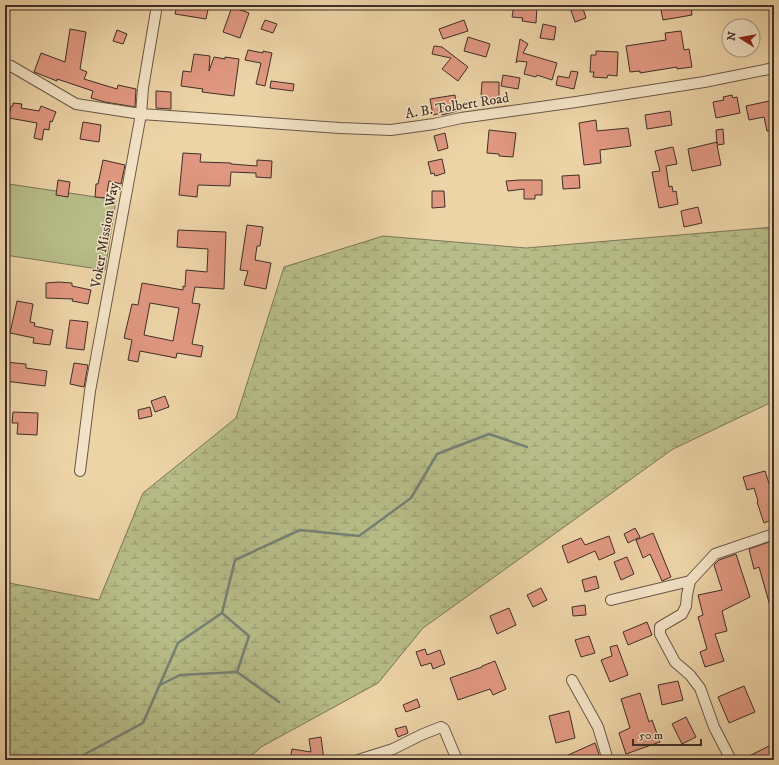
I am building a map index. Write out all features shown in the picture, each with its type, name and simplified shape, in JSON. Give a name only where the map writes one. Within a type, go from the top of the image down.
[{"type":"street","name":"Voker Mission Way","points":[[80,471],[90,390],[141,114],[143,88],[157,5]]},
{"type":"street","name":"A. B. Tolbert Road","points":[[5,65],[11,66],[76,104],[141,114],[340,128],[391,130],[434,124],[461,118],[704,82],[774,68]]},
{"type":"street","points":[[731,760],[714,727],[700,688],[690,675],[675,662],[660,634],[660,627],[682,614],[686,606],[690,581],[715,554],[774,534]]},
{"type":"street","points":[[611,600],[690,581]]},
{"type":"street","points":[[572,680],[598,727],[608,760]]},
{"type":"street","points":[[358,760],[393,749],[441,727],[444,729],[457,760]]},
{"type":"green space","points":[[9,184],[116,200],[105,270],[5,255],[5,212]]},
{"type":"green space","points":[[774,227],[774,401],[673,449],[423,628],[378,683],[261,747],[247,760],[5,760],[5,527],[9,583],[99,600],[143,493],[236,418],[284,267],[383,236],[526,248]]},
{"type":"building","points":[[177,5],[209,5],[206,19],[175,14]]},
{"type":"building","points":[[514,5],[537,5],[536,23],[522,21],[523,18],[512,17]]},
{"type":"building","points":[[569,5],[582,5],[586,18],[575,22]]},
{"type":"building","points":[[660,5],[691,5],[692,15],[663,20]]},
{"type":"building","points":[[232,7],[249,13],[240,38],[223,32]]},
{"type":"building","points":[[265,20],[277,24],[273,33],[261,29]]},
{"type":"building","points":[[464,20],[468,31],[443,39],[439,29]]},
{"type":"building","points":[[543,24],[556,27],[554,40],[540,38]]},
{"type":"building","points":[[70,29],[86,32],[80,69],[87,72],[84,79],[117,89],[118,85],[136,89],[135,107],[91,98],[93,91],[57,79],[57,81],[34,72],[41,53],[65,62]]},
{"type":"building","points":[[117,30],[127,34],[123,44],[113,41]]},
{"type":"building","points":[[681,31],[684,50],[689,49],[692,67],[677,69],[677,67],[640,73],[640,71],[630,72],[626,46],[666,40],[665,33]]},
{"type":"building","points":[[468,37],[490,44],[486,57],[464,51]]},
{"type":"building","points":[[520,39],[528,44],[523,53],[557,63],[552,80],[537,75],[536,77],[524,74],[527,62],[518,61],[516,63]]},
{"type":"building","points":[[434,46],[442,47],[468,67],[458,81],[442,69],[451,58],[432,54]]},
{"type":"building","points":[[248,50],[272,53],[265,86],[256,84],[261,63],[245,60]]},
{"type":"building","points":[[596,51],[618,52],[617,76],[608,75],[607,78],[593,77],[594,72],[590,72],[591,55],[596,55]]},
{"type":"building","points":[[194,54],[210,56],[209,71],[214,57],[239,59],[234,96],[202,92],[203,89],[181,86],[183,71],[191,72]]},
{"type":"building","points":[[571,71],[578,72],[574,89],[556,85],[558,76],[569,78]]},
{"type":"building","points":[[503,75],[520,78],[518,89],[501,86]]},
{"type":"building","points":[[271,81],[294,84],[293,91],[270,88]]},
{"type":"building","points":[[482,82],[499,82],[499,103],[487,102],[487,96],[481,96]]},
{"type":"building","points":[[156,91],[171,92],[171,109],[156,108]]},
{"type":"building","points":[[455,95],[457,111],[442,115],[442,113],[433,115],[430,99]]},
{"type":"building","points":[[732,95],[733,98],[737,97],[740,113],[716,118],[713,102],[724,100],[723,97]]},
{"type":"building","points":[[774,100],[774,130],[767,131],[764,117],[749,120],[746,106]]},
{"type":"building","points":[[13,103],[22,104],[21,108],[39,111],[41,106],[56,112],[52,122],[50,121],[49,130],[44,129],[42,140],[34,138],[37,123],[9,118]]},
{"type":"building","points":[[670,111],[672,125],[647,129],[645,115]]},
{"type":"building","points":[[596,120],[597,131],[628,128],[631,146],[600,150],[601,163],[584,165],[579,123]]},
{"type":"building","points":[[83,122],[101,125],[99,142],[80,139]]},
{"type":"building","points":[[723,129],[724,144],[717,145],[721,165],[692,171],[688,149],[717,142],[716,130]]},
{"type":"building","points":[[489,130],[516,133],[513,157],[487,153]]},
{"type":"building","points":[[445,133],[448,148],[438,151],[434,136]]},
{"type":"building","points":[[673,147],[677,164],[666,166],[669,187],[672,186],[673,192],[676,191],[678,204],[659,208],[652,172],[660,171],[655,151]]},
{"type":"building","points":[[183,153],[201,154],[200,162],[257,166],[257,160],[272,161],[271,178],[256,177],[256,173],[231,172],[230,186],[198,185],[197,197],[179,195]]},
{"type":"building","points":[[442,159],[445,173],[435,176],[434,173],[431,174],[428,162]]},
{"type":"building","points":[[103,160],[125,165],[121,184],[109,181],[106,198],[95,197],[96,184],[98,184]]},
{"type":"building","points":[[579,175],[580,188],[563,189],[562,176]]},
{"type":"building","points":[[58,180],[70,182],[68,197],[56,195]]},
{"type":"building","points":[[542,180],[542,195],[535,195],[535,199],[524,199],[524,189],[508,191],[506,181]]},
{"type":"building","points":[[432,191],[444,191],[445,207],[432,208]]},
{"type":"building","points":[[698,207],[702,223],[684,227],[681,211]]},
{"type":"building","points":[[247,225],[263,227],[260,246],[257,246],[255,260],[271,263],[266,289],[244,285],[248,271],[240,270]]},
{"type":"building","points":[[178,230],[226,232],[224,289],[195,287],[192,303],[200,304],[192,344],[203,346],[201,357],[177,353],[176,358],[140,351],[138,362],[128,360],[132,340],[124,338],[132,304],[138,305],[142,283],[183,290],[183,286],[185,287],[186,270],[207,272],[208,249],[177,247]],"holes":[[[150,303],[179,308],[173,341],[144,335]]]},
{"type":"building","points":[[46,283],[72,283],[72,286],[91,290],[88,304],[72,301],[73,299],[46,298]]},
{"type":"building","points":[[17,301],[33,304],[30,322],[35,323],[34,326],[53,330],[50,345],[33,343],[34,338],[10,333]]},
{"type":"building","points":[[70,320],[88,322],[84,350],[66,348]]},
{"type":"building","points":[[5,362],[26,364],[26,368],[47,371],[45,386],[5,381]]},
{"type":"building","points":[[74,363],[88,365],[84,387],[70,384]]},
{"type":"building","points":[[165,396],[169,407],[155,412],[151,401]]},
{"type":"building","points":[[150,407],[152,416],[139,419],[138,410]]},
{"type":"building","points":[[13,412],[38,413],[37,435],[17,434],[18,423],[12,423]]},
{"type":"building","points":[[765,471],[774,496],[774,519],[764,523],[754,488],[747,490],[743,477]]},
{"type":"building","points":[[635,528],[640,537],[628,543],[624,534]]},
{"type":"building","points":[[653,533],[671,577],[662,581],[650,554],[643,558],[636,540]]},
{"type":"building","points":[[609,536],[615,553],[599,560],[595,551],[568,563],[562,546],[581,538],[585,545]]},
{"type":"building","points":[[769,542],[774,561],[774,613],[772,613],[759,567],[754,569],[749,549]]},
{"type":"building","points":[[736,554],[750,597],[722,611],[727,631],[715,634],[724,661],[705,667],[700,652],[707,649],[698,617],[703,615],[698,595],[722,590],[714,565],[719,560]]},
{"type":"building","points":[[627,557],[634,574],[621,580],[614,562]]},
{"type":"building","points":[[596,576],[599,588],[585,592],[582,580]]},
{"type":"building","points":[[541,588],[547,600],[533,607],[527,595]]},
{"type":"building","points":[[585,605],[586,615],[573,616],[572,607]]},
{"type":"building","points":[[509,608],[516,625],[497,634],[490,616]]},
{"type":"building","points":[[647,622],[652,635],[628,645],[623,632]]},
{"type":"building","points":[[589,636],[595,653],[581,657],[575,640]]},
{"type":"building","points":[[617,645],[628,675],[610,682],[601,660],[612,656],[610,647]]},
{"type":"building","points":[[425,649],[427,655],[440,650],[445,664],[433,669],[431,663],[421,666],[416,652]]},
{"type":"building","points":[[495,661],[506,689],[493,695],[490,689],[458,700],[450,678]]},
{"type":"building","points":[[678,681],[683,700],[662,705],[658,685]]},
{"type":"building","points":[[744,686],[755,712],[729,723],[718,697]]},
{"type":"building","points":[[640,693],[649,722],[652,720],[660,742],[626,754],[619,733],[630,728],[621,699]]},
{"type":"building","points":[[417,699],[420,707],[406,712],[403,705]]},
{"type":"building","points":[[569,711],[575,738],[556,743],[549,716]]},
{"type":"building","points":[[686,717],[696,737],[682,744],[672,724]]},
{"type":"building","points":[[406,726],[408,733],[398,737],[395,729]]},
{"type":"building","points":[[321,737],[324,760],[290,760],[292,749],[311,752],[309,739]]},
{"type":"building","points":[[595,743],[601,760],[557,760]]},
{"type":"building","points":[[771,745],[774,751],[774,760],[741,760]]},
{"type":"waterway","points":[[74,760],[143,723],[178,643],[222,613],[235,560],[300,530],[359,536],[411,498],[437,454],[489,434],[527,447]]},
{"type":"waterway","points":[[222,613],[249,636],[237,672]]},
{"type":"waterway","points":[[160,685],[180,675],[237,672],[279,702]]}]
